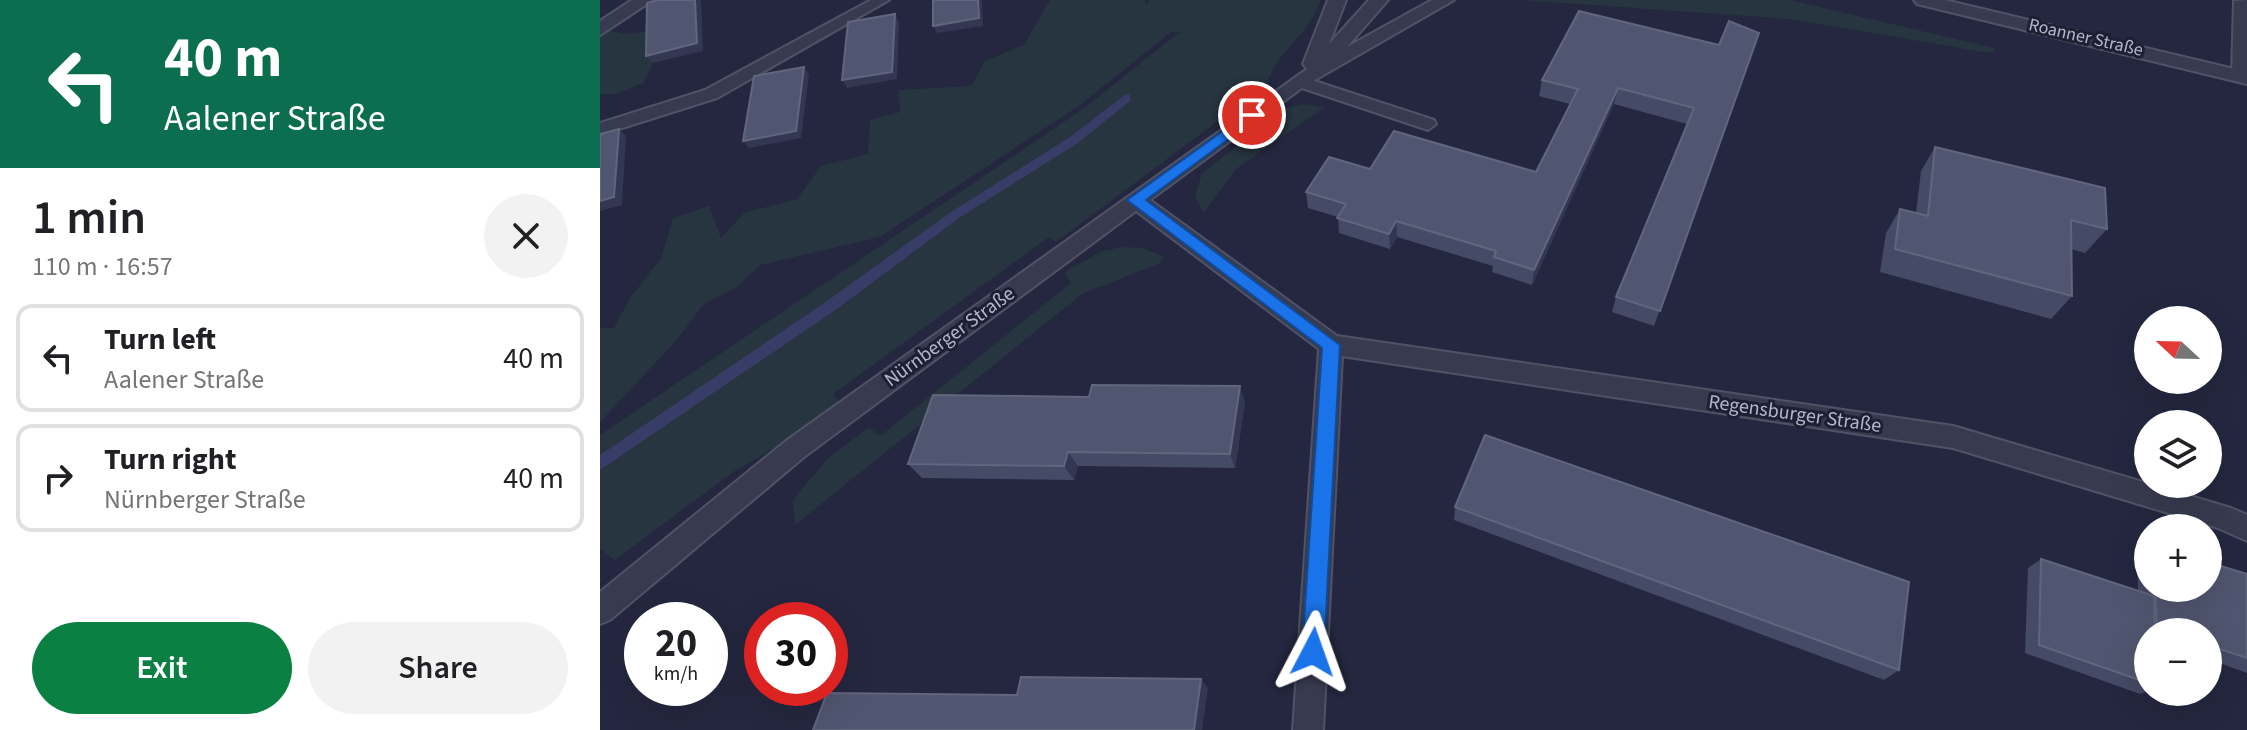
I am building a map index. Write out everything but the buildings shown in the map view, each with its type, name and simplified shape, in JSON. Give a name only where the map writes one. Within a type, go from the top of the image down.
[{"type":"street","points":[[600,29],[644,0]]},
{"type":"street","points":[[1304,77],[1337,0]]},
{"type":"street","name":"Nürnberger Straße","points":[[1304,77],[1379,0]]},
{"type":"street","name":"Nürnberger Straße","points":[[600,610],[795,449],[1304,77],[1442,0]]},
{"type":"street","name":"Roanner Straße","points":[[1923,0],[2244,77]]},
{"type":"street","points":[[1135,200],[1331,345],[1308,730]]},
{"type":"street","name":"Regensburger Straße","points":[[1331,345],[1953,437],[2222,517],[2247,528]]},
{"type":"lane","points":[[600,129],[711,94],[882,0]]},
{"type":"lane","points":[[2241,1],[2244,77]]},
{"type":"lane","points":[[1304,77],[1428,124]]},
{"type":"shaded area","points":[[1050,0],[1144,0],[1147,5],[1150,0],[1321,0],[1309,23],[1278,61],[1266,85],[1056,242],[1049,237],[833,394],[839,401],[792,438],[736,470],[615,560],[600,549],[600,435],[1086,107],[1177,34],[1184,33],[1171,32],[1080,105],[880,237],[760,265],[736,288],[704,304],[676,341],[600,422],[600,328],[614,328],[630,298],[661,258],[673,218],[709,206],[721,238],[744,213],[797,199],[821,166],[868,154],[870,120],[900,112],[898,90],[971,86],[985,61],[1024,45]]},
{"type":"shaded area","points":[[1522,0],[1790,0],[1994,48],[1993,52],[1983,52],[1790,19]]},
{"type":"shaded area","points":[[600,29],[627,34],[653,31],[653,63],[643,83],[617,94],[600,94]]},
{"type":"shaded area","points":[[1302,104],[1325,107],[1236,169],[1203,213],[1195,196],[1202,173],[1287,108]]},
{"type":"shaded area","points":[[1122,247],[1143,248],[1164,257],[1160,263],[1082,294],[795,525],[793,500],[826,460],[869,427],[880,436],[1071,283],[1064,272],[1103,251]]},
{"type":"waterway","points":[[600,463],[832,305],[955,215],[1074,140],[1126,98]]},
{"type":"route","points":[[1252,115],[1135,200],[1331,345],[1313,652]]}]
